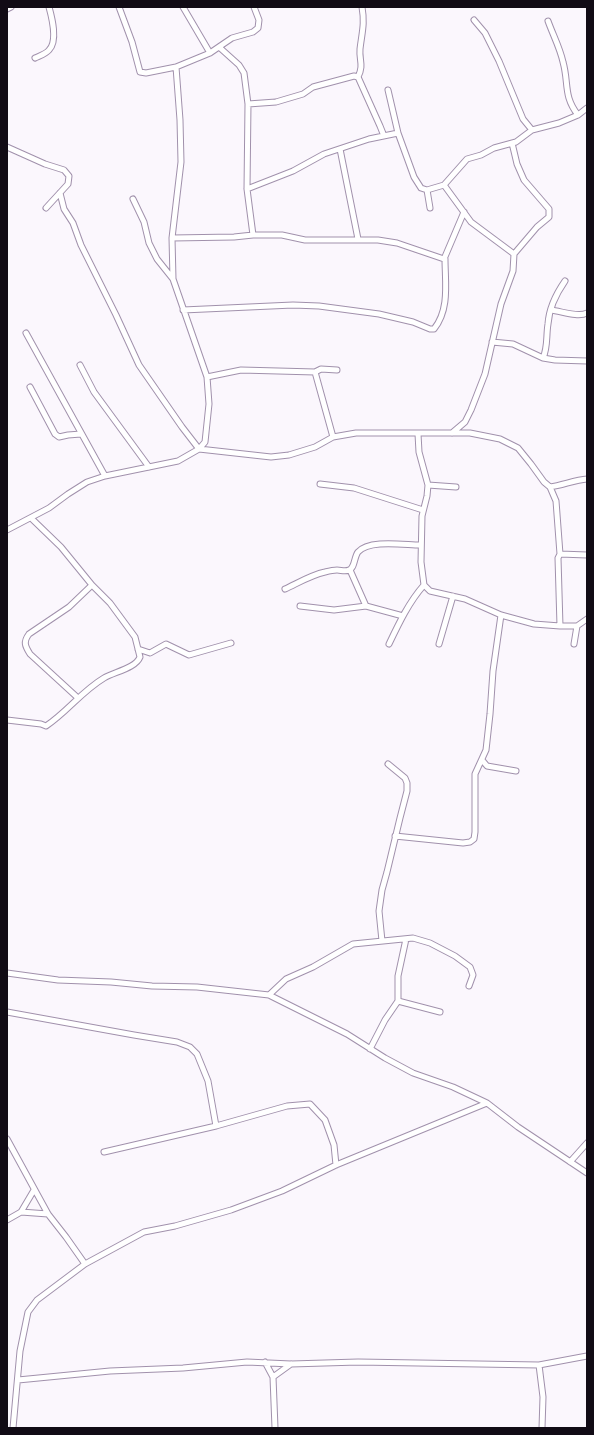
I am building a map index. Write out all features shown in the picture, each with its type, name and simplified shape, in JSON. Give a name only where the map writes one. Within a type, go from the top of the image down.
[{"type":"street","points":[[7,9],[11,7]]},
{"type":"street","points":[[35,58],[48,52],[52,47],[54,28],[48,7]]},
{"type":"street","points":[[119,7],[132,42],[140,72],[146,73],[176,67],[210,53],[232,38],[253,32],[258,28],[259,20],[254,7]]},
{"type":"street","points":[[182,7],[210,53]]},
{"type":"street","points":[[358,76],[362,69],[360,54],[364,28],[362,7]]},
{"type":"street","points":[[474,20],[485,33],[499,61],[523,119],[532,130]]},
{"type":"street","points":[[548,21],[563,62],[568,100],[571,107],[578,115]]},
{"type":"street","points":[[219,47],[239,65],[244,73],[248,104],[248,189],[253,235]]},
{"type":"street","points":[[7,530],[49,508],[87,482],[105,476],[178,461],[198,449],[205,442],[209,404],[207,377],[173,279],[172,238],[181,162],[180,120],[176,67]]},
{"type":"street","points":[[248,104],[276,102],[303,94],[313,87],[358,76]]},
{"type":"street","points":[[358,76],[384,136]]},
{"type":"street","points":[[388,90],[398,133],[416,180],[421,188],[426,190],[444,185],[467,159],[481,156],[494,148],[512,143],[532,130],[559,123],[578,115],[587,108]]},
{"type":"street","points":[[248,189],[293,171],[324,154],[369,139],[398,133]]},
{"type":"street","points":[[452,433],[465,422],[485,374],[501,304],[513,270],[514,254],[527,238],[549,217],[549,209],[524,180],[517,164],[512,143]]},
{"type":"street","points":[[7,147],[45,164],[64,170],[69,176],[68,184],[46,208]]},
{"type":"street","points":[[340,149],[358,239]]},
{"type":"street","points":[[444,185],[471,222],[514,254]]},
{"type":"street","points":[[426,190],[430,208]]},
{"type":"street","points":[[60,193],[64,209],[73,223],[81,245],[139,365],[198,449],[271,457],[288,456],[315,447],[333,437],[356,433],[470,433],[500,439],[518,448],[544,482],[550,487],[556,501],[560,554],[558,558],[560,626]]},
{"type":"street","points":[[133,199],[144,222],[149,242],[158,259],[173,279]]},
{"type":"street","points":[[183,310],[294,305],[318,306],[379,314],[413,322],[430,329],[434,329],[444,311],[446,291],[445,258],[464,212]]},
{"type":"street","points":[[172,238],[234,237],[253,235],[282,236],[305,240],[378,240],[397,243],[445,258]]},
{"type":"street","points":[[542,358],[546,351],[548,322],[555,296],[565,281]]},
{"type":"street","points":[[551,310],[575,315],[587,313]]},
{"type":"street","points":[[26,333],[105,476]]},
{"type":"street","points":[[492,342],[513,344],[542,358],[587,361]]},
{"type":"street","points":[[80,365],[94,392],[149,467]]},
{"type":"street","points":[[207,377],[241,370],[315,372],[321,369],[337,370]]},
{"type":"street","points":[[315,372],[333,437]]},
{"type":"street","points":[[30,387],[55,434],[59,437],[68,434],[81,434]]},
{"type":"street","points":[[418,434],[419,452],[428,485],[422,516],[420,545],[424,585],[430,591],[465,599],[501,616],[534,624],[577,626],[587,619]]},
{"type":"street","points":[[550,487],[587,479]]},
{"type":"street","points":[[320,484],[354,488],[423,510]]},
{"type":"street","points":[[428,485],[456,487]]},
{"type":"street","points":[[7,720],[41,724],[46,726],[93,685],[136,664],[140,657],[135,636],[110,603],[92,585],[61,547],[31,518]]},
{"type":"street","points":[[350,570],[357,553],[362,548],[380,544],[420,545]]},
{"type":"street","points":[[560,554],[587,555]]},
{"type":"street","points":[[286,590],[320,573],[337,570],[350,570]]},
{"type":"street","points":[[350,570],[366,606]]},
{"type":"street","points":[[78,698],[30,654],[25,647],[25,640],[29,634],[69,608],[92,585]]},
{"type":"street","points":[[389,644],[403,616],[417,593],[424,585]]},
{"type":"street","points":[[438,644],[453,596]]},
{"type":"street","points":[[300,606],[334,610],[366,606],[403,616]]},
{"type":"street","points":[[395,836],[463,843],[470,842],[474,839],[474,774],[486,750],[489,733],[492,678],[501,616]]},
{"type":"street","points":[[574,644],[577,626]]},
{"type":"street","points":[[138,649],[150,653],[166,644],[189,655],[231,643]]},
{"type":"street","points":[[482,760],[487,766],[516,770]]},
{"type":"street","points":[[382,941],[379,911],[382,890],[388,872],[395,836],[407,791],[407,782],[405,778],[388,764]]},
{"type":"street","points":[[269,995],[286,979],[313,967],[353,944],[414,938],[430,943],[454,956],[470,967],[473,975],[469,986]]},
{"type":"street","points":[[370,1049],[385,1020],[398,1001],[398,976],[406,939]]},
{"type":"street","points":[[7,973],[58,980],[111,982],[152,986],[197,987],[269,995],[347,1034],[370,1049],[413,1073],[453,1087],[487,1104],[518,1128],[587,1173]]},
{"type":"street","points":[[398,1001],[440,1012]]},
{"type":"street","points":[[7,1012],[178,1042],[190,1047],[197,1054],[208,1081],[216,1126]]},
{"type":"street","points":[[104,1152],[216,1126],[287,1106],[310,1104],[325,1120],[334,1145],[336,1165]]},
{"type":"street","points":[[13,1428],[20,1351],[28,1312],[37,1300],[85,1264],[144,1232],[175,1226],[231,1210],[282,1191],[336,1165],[487,1104]]},
{"type":"street","points":[[7,1139],[48,1214],[85,1264]]},
{"type":"street","points":[[570,1162],[587,1143]]},
{"type":"street","points":[[7,1220],[20,1212],[34,1190]]},
{"type":"street","points":[[20,1212],[48,1214]]},
{"type":"street","points":[[18,1380],[110,1371],[183,1368],[247,1362],[291,1364],[358,1362],[539,1365],[587,1356]]},
{"type":"street","points":[[265,1362],[274,1377],[275,1428]]},
{"type":"street","points":[[274,1377],[291,1364]]},
{"type":"street","points":[[539,1365],[543,1397],[542,1428]]}]
